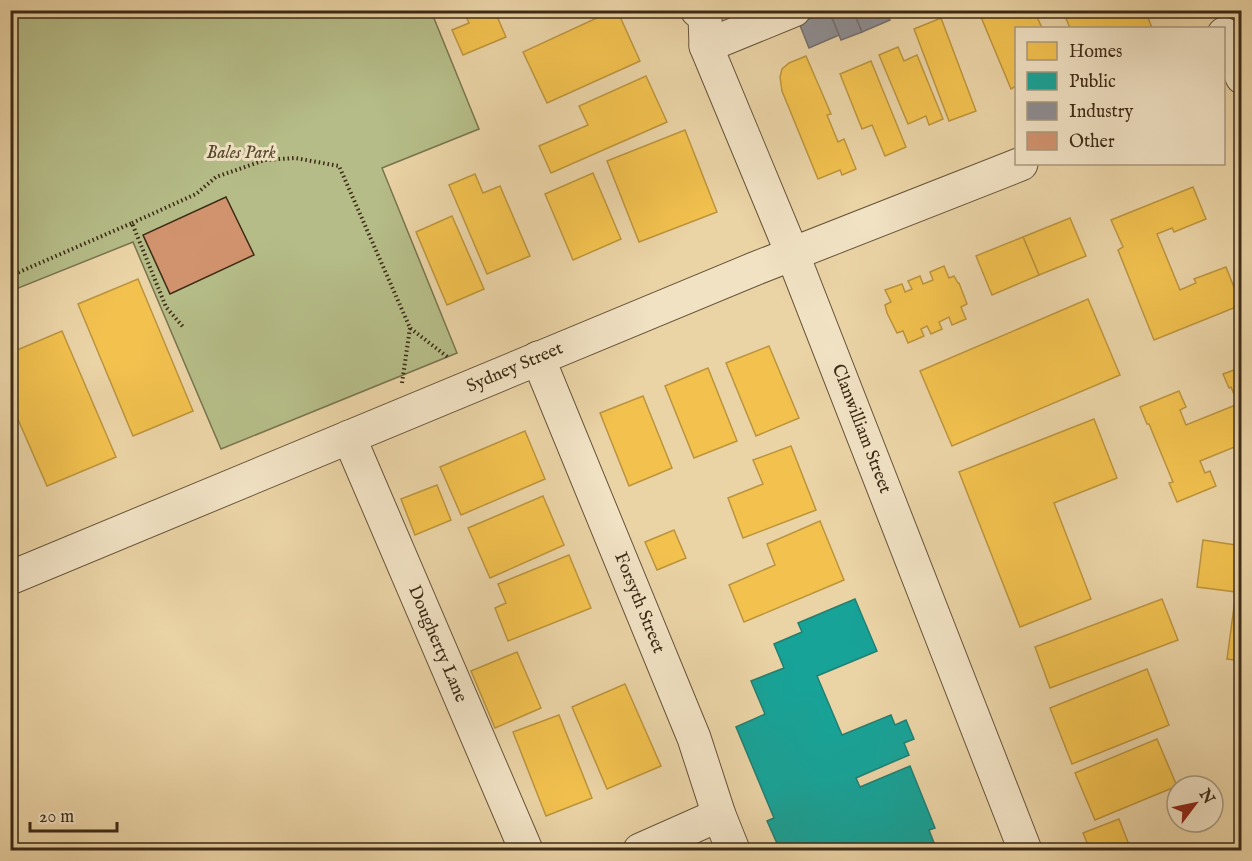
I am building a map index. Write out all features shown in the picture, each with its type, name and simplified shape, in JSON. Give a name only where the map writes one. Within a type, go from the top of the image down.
[{"type":"street","name":"Clanwilliam Street","points":[[697,10],[705,17],[706,46],[792,253],[1025,850]]},
{"type":"street","points":[[706,46],[794,10]]},
{"type":"street","points":[[1214,10],[1221,27]]},
{"type":"street","points":[[1225,37],[1241,77],[1225,84]]},
{"type":"street","name":"Sydney Street","points":[[10,578],[538,357],[792,253],[1018,165]]},
{"type":"street","name":"Forsyth Street","points":[[538,357],[694,738],[718,815],[733,850]]},
{"type":"street","name":"Dougherty Lane","points":[[349,437],[526,850]]},
{"type":"street","points":[[640,850],[718,815]]},
{"type":"path","points":[[10,276],[196,194],[216,177],[265,160],[295,158],[339,166],[410,328],[449,358]]},
{"type":"path","points":[[132,223],[166,307],[183,328]]},
{"type":"path","points":[[402,382],[410,328]]},
{"type":"green space","name":"Bales Park","points":[[11,11],[431,11],[479,129],[382,168],[457,353],[221,449],[133,242],[11,291]]},
{"type":"building: Homes","points":[[463,10],[504,10],[496,14],[506,37],[463,55],[452,30],[469,23]]},
{"type":"building: Homes","points":[[617,10],[640,61],[547,103],[523,52]]},
{"type":"building: Homes","points":[[978,10],[1034,10],[1042,27],[1015,27],[1015,87],[1011,89]]},
{"type":"building: Homes","points":[[1079,10],[1145,10],[1152,27],[1070,27],[1065,16]]},
{"type":"building: Homes","points":[[941,18],[976,111],[949,121],[914,29]]},
{"type":"building: Homes","points":[[898,47],[904,61],[917,55],[943,119],[929,125],[926,116],[908,124],[879,55]]},
{"type":"building: Homes","points":[[806,56],[831,114],[827,115],[838,142],[844,139],[856,169],[842,175],[840,170],[818,179],[782,91],[780,77],[782,69],[789,63]]},
{"type":"building: Homes","points":[[871,61],[906,147],[885,156],[872,125],[862,129],[840,74]]},
{"type":"building: Homes","points":[[646,76],[667,122],[551,173],[539,146],[588,125],[579,106]]},
{"type":"building: Homes","points":[[685,130],[717,212],[639,242],[607,161]]},
{"type":"building: Homes","points":[[593,173],[621,239],[573,260],[545,194]]},
{"type":"building: Homes","points":[[475,174],[483,193],[500,186],[530,256],[487,274],[449,185]]},
{"type":"building: Homes","points":[[1193,187],[1206,219],[1174,232],[1172,228],[1157,234],[1180,290],[1196,283],[1194,279],[1226,267],[1241,305],[1154,340],[1118,250],[1123,247],[1111,220]]},
{"type":"building: Homes","points":[[452,216],[484,289],[447,305],[416,232]]},
{"type":"building: Homes","points":[[1070,218],[1086,256],[1039,275],[1023,237]]},
{"type":"building: Homes","points":[[1023,237],[1039,275],[992,295],[976,256]]},
{"type":"building: Homes","points":[[944,266],[949,278],[954,276],[959,283],[967,304],[961,307],[966,319],[952,325],[949,317],[939,322],[942,329],[931,334],[927,326],[921,329],[924,336],[908,343],[903,331],[897,333],[887,313],[885,305],[891,302],[885,290],[902,284],[905,292],[912,289],[908,281],[920,276],[923,284],[933,280],[930,272]]},
{"type":"building: Homes","points":[[138,279],[193,411],[133,436],[78,304]]},
{"type":"building: Homes","points":[[1088,299],[1120,375],[952,446],[920,371]]},
{"type":"building: Homes","points":[[62,331],[116,457],[47,486],[10,401],[10,353]]},
{"type":"building: Homes","points":[[769,346],[799,418],[756,436],[726,363]]},
{"type":"building: Homes","points":[[1242,367],[1242,444],[1200,461],[1205,473],[1210,471],[1216,486],[1177,502],[1169,483],[1173,482],[1140,407],[1179,391],[1186,407],[1180,410],[1186,425],[1238,404],[1223,374]]},
{"type":"building: Homes","points":[[708,368],[737,441],[694,458],[665,386]]},
{"type":"building: Homes","points":[[643,396],[672,468],[629,486],[600,413]]},
{"type":"building: Homes","points":[[1094,419],[1117,478],[1054,503],[1091,599],[1020,627],[959,472]]},
{"type":"building: Homes","points":[[525,431],[545,479],[461,515],[440,467]]},
{"type":"building: Homes","points":[[791,446],[816,510],[743,538],[728,498],[763,484],[753,460]]},
{"type":"building: Homes","points":[[437,485],[451,520],[415,535],[401,499]]},
{"type":"building: Homes","points":[[543,496],[564,545],[490,578],[468,528]]},
{"type":"building: Homes","points":[[820,521],[844,580],[744,622],[729,585],[775,565],[767,544]]},
{"type":"building: Homes","points":[[674,530],[686,558],[657,570],[645,542]]},
{"type":"building: Homes","points":[[1203,540],[1242,546],[1242,661],[1227,659],[1236,592],[1197,587]]},
{"type":"building: Homes","points":[[569,555],[591,608],[508,641],[495,608],[506,603],[498,584]]},
{"type":"building: Homes","points":[[1162,599],[1178,640],[1050,688],[1035,647]]},
{"type":"building: Homes","points":[[517,652],[541,708],[495,728],[471,671]]},
{"type":"building: Homes","points":[[1147,669],[1169,725],[1072,764],[1050,708]]},
{"type":"building: Homes","points":[[625,684],[661,766],[607,789],[572,707]]},
{"type":"building: Homes","points":[[559,715],[592,798],[546,816],[513,732]]},
{"type":"building: Homes","points":[[1157,739],[1172,774],[1165,774],[1165,791],[1095,820],[1075,773]]},
{"type":"building: Homes","points":[[1119,819],[1131,850],[1090,850],[1083,833]]},
{"type":"building: Public","points":[[855,599],[877,651],[817,676],[842,735],[891,715],[895,725],[906,720],[914,739],[904,743],[909,755],[856,778],[860,787],[910,766],[935,828],[929,830],[936,848],[929,850],[820,850],[819,848],[780,850],[767,821],[774,818],[736,727],[765,714],[751,681],[784,668],[774,644],[802,632],[798,623]]},
{"type":"building: Industry","points":[[837,10],[853,10],[862,32],[841,40],[830,13]]},
{"type":"building: Industry","points":[[853,10],[886,10],[890,20],[862,32]]},
{"type":"building: Industry","points":[[829,11],[839,35],[809,48],[799,23]]},
{"type":"building: Other","points":[[226,197],[254,255],[170,294],[143,235]]}]
